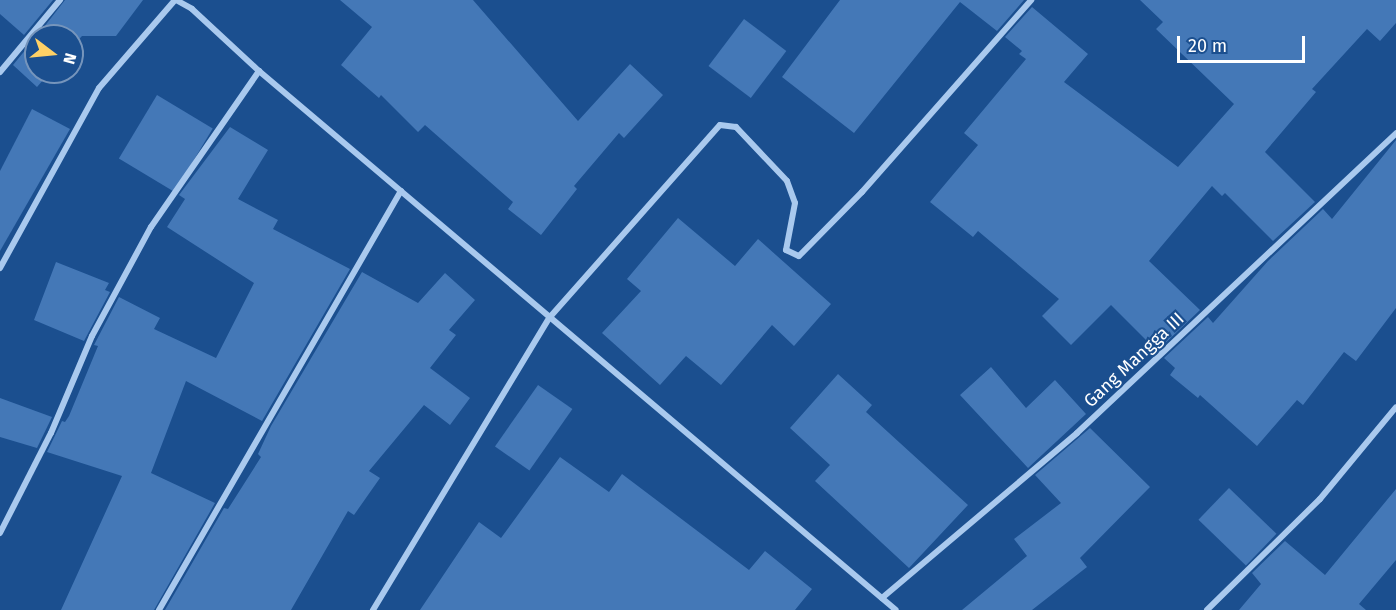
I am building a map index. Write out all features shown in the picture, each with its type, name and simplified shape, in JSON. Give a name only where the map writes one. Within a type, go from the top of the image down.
[{"type":"street","points":[[0,72],[60,0]]},
{"type":"street","points":[[0,268],[99,88],[175,0],[192,9],[259,70],[896,610]]},
{"type":"street","points":[[372,610],[549,317],[720,125],[736,127],[787,181],[795,203],[786,250],[799,256],[862,192],[1031,0]]},
{"type":"street","points":[[0,533],[51,433],[92,336],[151,227],[259,70]]},
{"type":"street","name":"Gang Mangga III","points":[[882,598],[1077,433],[1396,133]]},
{"type":"street","points":[[159,610],[401,191]]},
{"type":"street","points":[[1207,610],[1320,499],[1396,407]]},
{"type":"building","points":[[0,0],[53,0],[33,24],[24,24],[24,35],[0,14]]},
{"type":"building","points":[[65,0],[143,0],[116,36],[84,36],[84,24],[46,24]]},
{"type":"building","points":[[340,0],[473,0],[578,121],[630,64],[663,95],[624,138],[619,133],[574,186],[577,189],[541,235],[508,209],[513,202],[425,125],[418,132],[381,95],[379,98],[341,65],[372,27]]},
{"type":"building","points":[[840,0],[1024,0],[997,31],[960,2],[854,133],[782,77]]},
{"type":"building","points":[[1140,0],[1396,0],[1396,23],[1380,41],[1367,29],[1312,89],[1316,92],[1265,152],[1315,202],[1273,241],[1225,193],[1222,196],[1212,186],[1149,261],[1200,310],[1157,351],[1111,305],[1071,345],[1042,316],[1059,299],[978,231],[973,237],[930,202],[978,145],[964,133],[1026,59],[1019,54],[1022,51],[1005,37],[1032,7],[1088,54],[1064,82],[1178,167],[1234,104],[1156,29],[1163,22]]},
{"type":"building","points":[[744,19],[786,51],[751,98],[708,66]]},
{"type":"building","points":[[24,52],[24,75],[13,65]]},
{"type":"building","points":[[157,95],[213,128],[175,192],[119,158]]},
{"type":"building","points":[[32,109],[70,129],[0,251],[0,171]]},
{"type":"building","points":[[230,127],[268,150],[238,199],[278,220],[273,229],[350,269],[262,421],[186,381],[151,473],[215,503],[154,610],[61,610],[122,476],[47,452],[62,421],[65,422],[69,416],[98,346],[94,345],[119,297],[160,318],[154,329],[216,358],[254,283],[167,227],[185,199],[179,195]]},
{"type":"building","points":[[1396,140],[1396,308],[1356,361],[1344,352],[1303,405],[1297,400],[1257,446],[1200,395],[1198,398],[1170,375],[1175,368],[1164,358],[1208,317],[1213,323],[1268,261],[1323,209],[1332,219]]},
{"type":"building","points":[[678,218],[735,266],[758,239],[831,304],[794,346],[772,325],[721,385],[686,356],[660,385],[602,333],[641,291],[627,279]]},
{"type":"building","points":[[56,262],[109,283],[105,290],[110,292],[84,341],[34,320]]},
{"type":"building","points":[[362,272],[418,303],[445,273],[475,300],[449,330],[456,335],[430,368],[470,398],[450,425],[424,405],[369,471],[380,478],[354,515],[348,511],[291,610],[165,610],[224,508],[228,509],[261,457],[258,454],[271,426]]},
{"type":"building","points":[[991,367],[1026,408],[1055,380],[1086,414],[1028,468],[960,395]]},
{"type":"building","points":[[838,374],[872,405],[866,412],[968,505],[909,568],[815,481],[830,465],[790,428]]},
{"type":"building","points":[[538,385],[572,409],[529,471],[495,446]]},
{"type":"building","points":[[0,398],[52,417],[37,448],[0,437]]},
{"type":"building","points":[[1090,428],[1150,487],[1080,558],[1087,567],[1032,610],[962,610],[1027,556],[1014,539],[1061,503],[1035,475]]},
{"type":"building","points":[[560,457],[609,492],[622,474],[749,570],[765,551],[812,589],[795,610],[420,610],[479,522],[501,538]]},
{"type":"building","points":[[1229,488],[1276,534],[1246,565],[1198,520]]},
{"type":"building","points":[[1396,489],[1396,560],[1359,604],[1366,610],[1239,610],[1261,584],[1252,573],[1285,541],[1325,575]]}]
